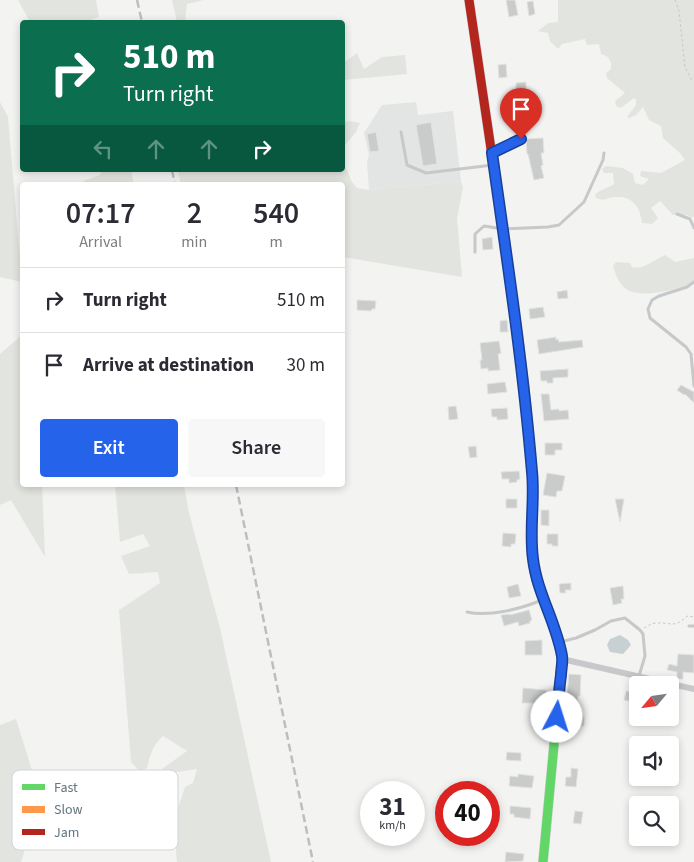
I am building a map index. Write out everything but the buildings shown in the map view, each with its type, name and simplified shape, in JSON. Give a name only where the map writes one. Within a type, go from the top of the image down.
[{"type":"street","points":[[469,0],[524,381],[533,476],[532,558],[536,580],[552,618],[562,659],[543,862]]},
{"type":"street","points":[[562,659],[635,676]]},
{"type":"street","points":[[679,686],[694,689]]},
{"type":"lane","points":[[401,132],[406,164],[426,173],[494,165]]},
{"type":"lane","points":[[492,153],[521,139]]},
{"type":"lane","points":[[474,252],[475,234],[484,226],[503,229],[559,225],[584,202],[603,160],[604,153]]},
{"type":"lane","points":[[677,214],[690,219],[694,228]]},
{"type":"lane","points":[[694,282],[652,300],[648,309],[650,318],[686,347],[691,354],[694,386]]},
{"type":"lane","points":[[467,612],[477,615],[505,611],[543,600]]},
{"type":"lane","points":[[559,642],[576,638],[611,621],[625,618],[643,634],[645,656],[639,676]]},
{"type":"lane","points":[[689,626],[694,626]]},
{"type":"path","points":[[676,0],[679,11],[685,68],[694,81]]},
{"type":"path","points":[[640,630],[654,623],[676,625],[687,616],[694,617]]},
{"type":"shaded area","points":[[18,0],[96,0],[99,17],[91,20],[29,20]]},
{"type":"shaded area","points":[[172,0],[204,0],[187,4],[185,20],[177,20]]},
{"type":"shaded area","points":[[558,0],[694,0],[694,217],[673,215],[660,201],[651,208],[658,218],[652,224],[642,223],[637,207],[627,198],[613,197],[602,200],[596,198],[595,195],[597,193],[614,184],[613,173],[604,173],[602,169],[606,166],[623,168],[633,174],[635,183],[643,185],[649,179],[640,176],[641,171],[661,173],[685,160],[663,138],[661,126],[649,120],[643,107],[636,115],[627,117],[636,105],[634,98],[621,108],[616,106],[615,101],[625,93],[607,78],[606,73],[611,69],[611,63],[608,57],[601,54],[599,44],[587,45],[585,39],[562,44],[558,49],[550,41],[548,33],[538,31],[548,23],[558,22]]},
{"type":"shaded area","points":[[357,53],[364,69],[382,57],[405,55],[407,74],[345,80],[345,62]]},
{"type":"shaded area","points":[[0,102],[8,117],[20,258],[20,282],[0,277]]},
{"type":"shaded area","points":[[416,102],[418,115],[453,111],[461,181],[369,190],[367,162],[369,155],[364,133],[382,105]]},
{"type":"shaded area","points":[[345,122],[360,123],[356,132],[345,145]]},
{"type":"shaded area","points":[[345,166],[352,182],[357,188],[369,190],[461,181],[463,188],[457,218],[462,277],[345,257],[345,182],[180,182],[178,172],[345,172]]},
{"type":"shaded area","points":[[101,172],[131,172],[133,182],[82,182],[100,175]]},
{"type":"shaded area","points":[[665,255],[675,262],[694,258],[694,283],[666,291],[645,294],[627,290],[617,278],[613,266],[616,262],[630,263],[632,267],[636,268]]},
{"type":"shaded area","points":[[20,337],[20,487],[42,487],[45,557],[11,500],[0,505],[0,354]]},
{"type":"shaded area","points":[[115,487],[184,487],[189,513],[220,628],[271,862],[177,862],[178,808],[185,787],[193,783],[197,769],[178,772],[178,770],[162,770],[187,751],[163,736],[152,750],[147,768],[138,770],[131,762],[119,610],[160,583],[158,572],[129,574],[121,556],[150,546],[143,534],[120,542]]},
{"type":"shaded area","points":[[620,635],[628,640],[631,645],[623,654],[610,652],[607,645],[610,639]]},
{"type":"shaded area","points":[[16,719],[32,770],[12,770],[12,850],[25,850],[21,862],[0,862],[0,725]]},
{"type":"railway","points":[[137,0],[142,20]]},
{"type":"railway","points":[[172,172],[174,182]]},
{"type":"railway","points":[[236,487],[313,862]]},
{"type":"traffic: fast","points":[[531,529],[532,558],[536,580],[557,636],[562,659],[543,862]]},
{"type":"traffic: slow","points":[[508,264],[524,381],[533,476],[531,529]]},
{"type":"traffic: jam","points":[[469,0],[508,264]]},
{"type":"route","points":[[521,139],[492,153],[524,381],[533,476],[532,558],[536,580],[552,618],[562,659],[557,717]]}]
